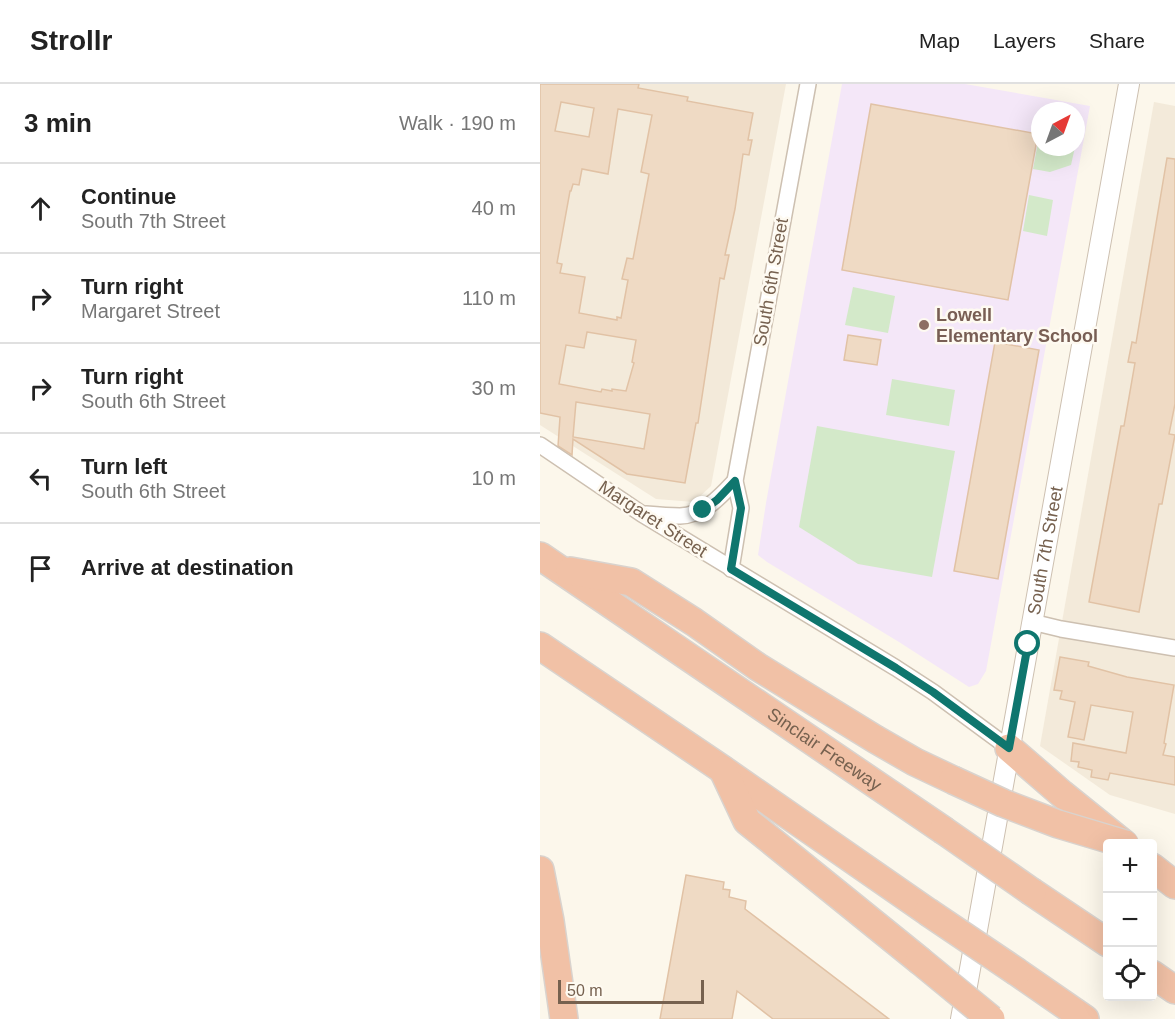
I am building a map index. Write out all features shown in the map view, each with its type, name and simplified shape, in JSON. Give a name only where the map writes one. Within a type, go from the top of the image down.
[{"type":"highway","points":[[550,563],[631,582],[758,666],[915,762],[1003,803],[1058,824],[1111,839]]},
{"type":"highway","name":"Sinclair Freeway","points":[[550,563],[1103,941]]},
{"type":"highway","points":[[540,646],[1085,1019]]},
{"type":"highway","points":[[1009,748],[1062,794],[1120,839]]},
{"type":"highway","points":[[722,769],[747,821],[991,1019]]},
{"type":"highway","points":[[1157,853],[1175,858]]},
{"type":"highway","points":[[540,870],[564,1019]]},
{"type":"highway","points":[[1157,871],[1175,885]]},
{"type":"highway","points":[[550,921],[577,1019]]},
{"type":"highway","points":[[1157,977],[1175,990]]},
{"type":"street","name":"South 6th Street","points":[[731,569],[741,508],[735,481],[808,84]]},
{"type":"street","name":"South 7th Street","points":[[961,1019],[1129,84]]},
{"type":"street","name":"Margaret Street","points":[[540,445],[642,514],[896,668],[1009,748]]},
{"type":"street","points":[[642,514],[682,516],[703,510],[717,500],[735,481]]},
{"type":"street","points":[[1032,622],[1175,648]]},
{"type":"shaded area","points":[[540,84],[786,84],[711,486],[694,502],[656,499],[540,425]]},
{"type":"shaded area","name":"Lowell Elementary School","points":[[842,84],[965,84],[1067,102],[1031,102],[1031,156],[1081,156],[986,671],[978,684],[969,687],[758,555]]},
{"type":"shaded area","points":[[1154,102],[1175,106],[1175,814],[1110,795],[1040,746]]},
{"type":"shaded area","name":"Lowell Elementary School","points":[[1085,105],[1090,106],[1085,133]]},
{"type":"green space","points":[[1035,156],[1073,156],[1071,165],[1050,172],[1033,169]]},
{"type":"green space","points":[[1029,195],[1053,200],[1047,236],[1023,231]]},
{"type":"green space","points":[[853,287],[895,296],[888,333],[845,325]]},
{"type":"green space","points":[[892,379],[955,390],[949,426],[886,415]]},
{"type":"green space","points":[[817,426],[955,451],[932,577],[858,564],[799,527]]},
{"type":"building","points":[[540,84],[639,84],[638,88],[688,97],[687,101],[753,113],[748,140],[752,140],[749,155],[743,154],[725,255],[729,255],[724,279],[720,278],[698,423],[696,423],[685,483],[627,474],[573,439],[572,455],[558,446],[560,417],[540,413]],"holes":[[[561,102],[594,108],[589,137],[555,131]],[[618,109],[652,115],[641,172],[649,174],[633,259],[627,258],[622,279],[628,280],[621,318],[617,317],[617,320],[579,313],[585,277],[560,273],[562,264],[557,263],[573,184],[579,185],[582,169],[608,174]],[[587,332],[636,340],[632,362],[634,363],[626,391],[602,389],[601,392],[559,384],[566,345],[584,348]],[[576,402],[650,414],[644,449],[573,437]]]},
{"type":"building","points":[[871,104],[1031,133],[1031,156],[1034,156],[1008,300],[842,270]]},
{"type":"building","points":[[1167,158],[1175,159],[1175,404],[1169,434],[1175,435],[1162,504],[1159,504],[1139,612],[1089,602],[1121,426],[1124,426],[1135,363],[1128,362],[1132,342],[1136,343]]},
{"type":"building","points":[[848,335],[881,340],[877,365],[844,360]]},
{"type":"building","points":[[995,342],[1039,350],[998,579],[954,571]]},
{"type":"building","points":[[1060,657],[1089,662],[1088,666],[1127,677],[1174,685],[1163,755],[1175,757],[1175,785],[1110,773],[1108,780],[1091,777],[1092,770],[1078,767],[1079,762],[1071,761],[1073,743],[1126,753],[1133,712],[1091,705],[1084,740],[1068,737],[1075,702],[1060,699],[1062,691],[1054,690]]},
{"type":"building","points":[[686,875],[724,882],[723,889],[730,890],[729,897],[746,901],[745,909],[889,1019],[773,1019],[737,991],[732,1019],[660,1019]]},
{"type":"place","name":"Lowell Elementary School","points":[[924,325]]},
{"type":"route","points":[[703,510],[717,500],[735,481],[741,508],[731,569],[896,668],[1009,748],[1028,644]]}]
